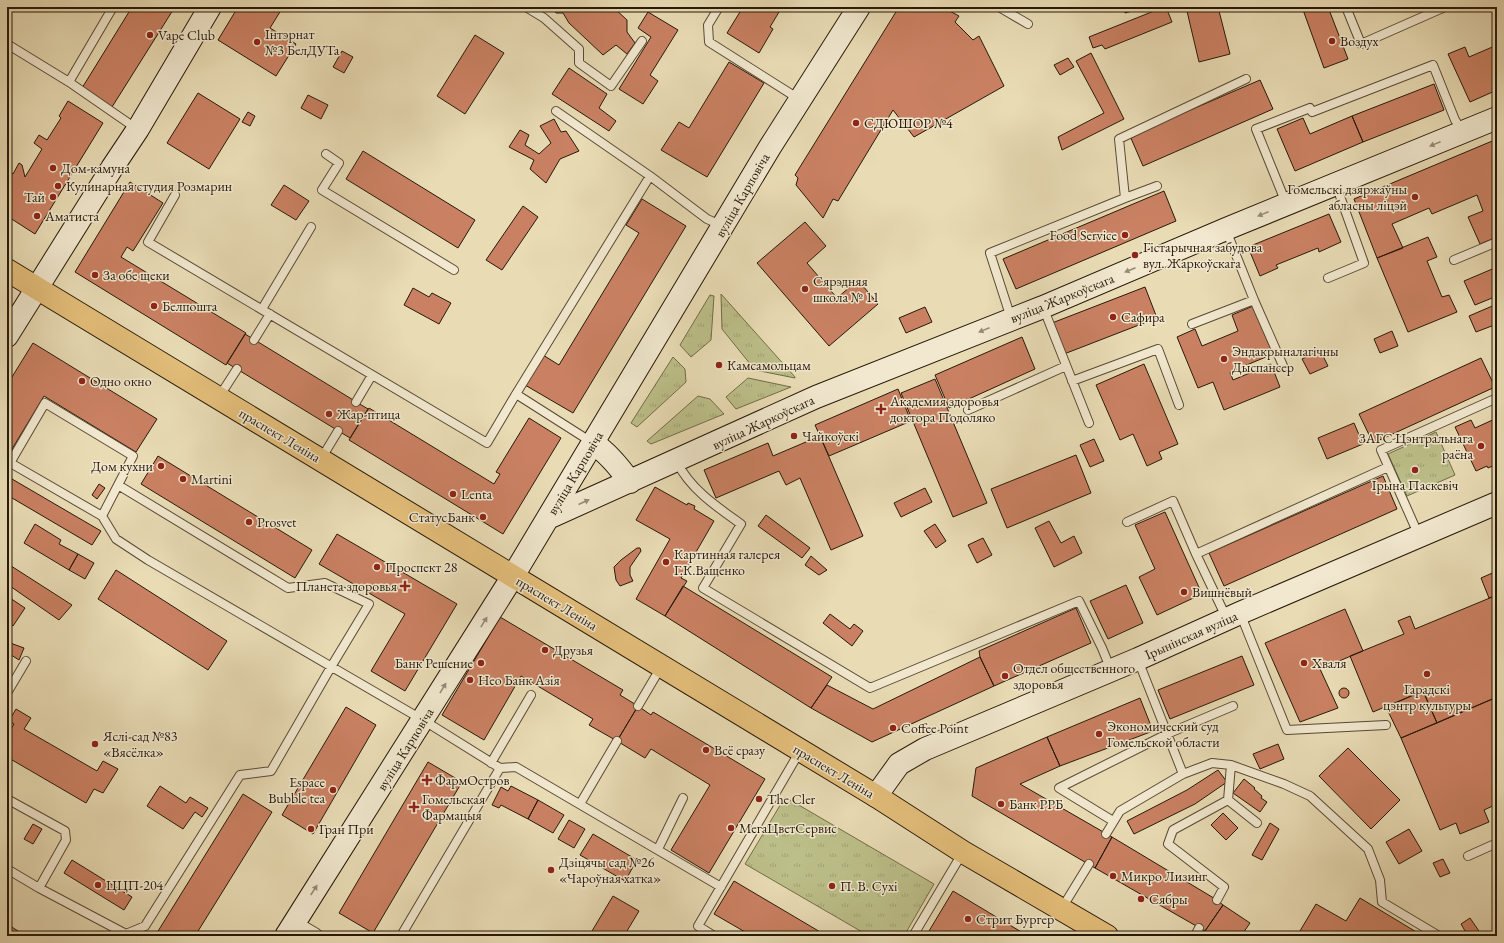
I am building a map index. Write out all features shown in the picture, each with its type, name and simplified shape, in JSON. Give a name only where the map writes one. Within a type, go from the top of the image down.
[{"type":"main road","name":"праспект Леніна","points":[[7,270],[876,796],[964,852],[1062,908],[1107,936]]},
{"type":"street","points":[[7,336],[112,168],[138,130],[210,7]]},
{"type":"street","name":"вуліца Карповіча","points":[[290,930],[513,576],[766,153],[859,7]]},
{"type":"street","name":"вуліца Жаркоўскага","points":[[548,518],[816,397],[1042,307],[1226,229],[1497,118]]},
{"type":"street","points":[[593,444],[599,447],[622,471],[630,482]]},
{"type":"street","name":"Ірынінская вуліца","points":[[876,796],[899,764],[924,749],[1138,660],[1233,616],[1497,502]]},
{"type":"street","points":[[290,930],[315,936]]},
{"type":"lane","points":[[69,82],[113,7]]},
{"type":"lane","points":[[526,7],[544,18],[579,49],[579,63],[611,86],[642,41]]},
{"type":"lane","points":[[719,7],[708,25],[708,42],[800,100]]},
{"type":"lane","points":[[999,7],[1028,24]]},
{"type":"lane","points":[[1346,7],[1361,44],[1445,7]]},
{"type":"lane","points":[[7,44],[69,82],[138,130]]},
{"type":"lane","points":[[1287,204],[1256,129],[1310,108],[1312,112],[1433,65],[1455,120],[1463,132]]},
{"type":"lane","points":[[1125,198],[1119,138],[1246,79]]},
{"type":"lane","points":[[556,111],[650,176],[707,219],[723,226]]},
{"type":"lane","points":[[326,154],[339,163],[322,190],[454,270]]},
{"type":"lane","points":[[175,195],[148,242],[487,443],[650,176]]},
{"type":"lane","points":[[1328,278],[1364,263],[1336,184]]},
{"type":"lane","points":[[1011,319],[990,254],[1157,186]]},
{"type":"lane","points":[[262,309],[311,227]]},
{"type":"lane","points":[[1226,229],[1254,300],[1284,368]]},
{"type":"lane","points":[[1454,260],[1497,242]]},
{"type":"lane","points":[[1192,324],[1254,300]]},
{"type":"lane","points":[[1042,307],[1089,423]]},
{"type":"lane","points":[[254,340],[270,314]]},
{"type":"lane","points":[[1072,381],[1158,350],[1179,405]]},
{"type":"lane","points":[[968,410],[1066,366]]},
{"type":"lane","points":[[219,398],[237,369]]},
{"type":"lane","points":[[356,402],[372,375]]},
{"type":"lane","points":[[516,394],[593,444]]},
{"type":"lane","points":[[1420,536],[1381,450],[1497,398]]},
{"type":"lane","points":[[102,516],[133,456],[45,403],[8,462],[102,516],[116,539],[423,720],[500,768],[516,767],[721,887]]},
{"type":"lane","points":[[321,460],[338,431]]},
{"type":"lane","points":[[676,461],[683,474],[712,503],[741,524],[703,588],[870,688],[1079,601],[1111,670]]},
{"type":"lane","points":[[1196,554],[1388,467]]},
{"type":"lane","points":[[7,869],[126,935],[145,926],[240,775],[271,771],[369,604],[325,583],[288,588],[118,485]]},
{"type":"lane","points":[[1127,522],[1172,501],[1196,554],[1233,616],[1287,730],[1386,725]]},
{"type":"lane","points":[[1138,660],[1183,774]]},
{"type":"lane","points":[[7,693],[26,662]]},
{"type":"lane","points":[[638,706],[662,666]]},
{"type":"lane","points":[[491,762],[532,695]]},
{"type":"lane","points":[[1113,821],[1059,788],[1167,734],[1233,706]]},
{"type":"lane","points":[[580,804],[617,741]]},
{"type":"lane","points":[[714,936],[698,926],[800,750]]},
{"type":"lane","points":[[1106,834],[1120,811],[1183,774],[1212,762],[1231,764],[1284,784],[1310,796],[1368,849],[1380,880],[1382,902],[1439,936]]},
{"type":"lane","points":[[1228,800],[1231,764]]},
{"type":"lane","points":[[402,934],[500,768]]},
{"type":"lane","points":[[658,850],[683,798]]},
{"type":"lane","points":[[7,799],[65,831],[66,840],[39,888]]},
{"type":"lane","points":[[1228,800],[1257,823]]},
{"type":"lane","points":[[1217,900],[1224,887],[1168,844],[1173,830],[1228,800]]},
{"type":"lane","points":[[1468,856],[1497,843]]},
{"type":"lane","points":[[913,936],[964,852]]},
{"type":"lane","points":[[1062,908],[1089,864]]},
{"type":"green space","points":[[721,294],[795,378],[755,370],[722,329]]},
{"type":"green space","points":[[710,295],[714,296],[711,340],[691,357],[680,345]]},
{"type":"green space","points":[[673,357],[685,369],[686,382],[637,427],[631,423]]},
{"type":"green space","points":[[748,378],[791,387],[736,409],[726,397]]},
{"type":"green space","points":[[698,396],[710,399],[724,414],[651,444],[647,441]]},
{"type":"green space","points":[[1436,432],[1455,475],[1407,496],[1388,454]]},
{"type":"green space","points":[[785,797],[934,884],[904,936],[869,936],[745,864]]},
{"type":"building","points":[[132,7],[168,7],[173,10],[112,107],[82,88]]},
{"type":"building","name":"Інтэрнат №3 БелДУТа","points":[[238,7],[283,7],[270,28],[296,44],[276,76],[218,40]]},
{"type":"building","points":[[377,7],[386,7],[384,11]]},
{"type":"building","points":[[552,7],[613,7],[627,20],[627,32],[635,43],[627,54],[616,45],[603,55],[569,23],[563,13],[556,13]]},
{"type":"building","points":[[743,7],[782,7],[770,27],[773,29],[759,53],[727,33]]},
{"type":"building","name":"СДЮШОР №4","points":[[899,7],[942,7],[959,16],[955,22],[973,40],[979,36],[1004,86],[914,137],[893,110],[838,201],[833,199],[823,218],[796,185],[798,178],[795,175]]},
{"type":"building","points":[[1124,7],[1147,7],[1125,13]]},
{"type":"building","points":[[1166,7],[1172,22],[1105,49],[1102,45],[1093,48],[1089,37]]},
{"type":"building","points":[[1186,7],[1218,7],[1230,54],[1199,62]]},
{"type":"building","points":[[1302,7],[1328,7],[1348,59],[1324,68]]},
{"type":"building","points":[[648,12],[678,30],[650,75],[658,81],[643,104],[619,89],[651,37],[638,28]]},
{"type":"building","points":[[475,35],[504,53],[465,114],[437,96]]},
{"type":"building","points":[[1497,45],[1497,90],[1470,102],[1448,54],[1465,47],[1469,57]]},
{"type":"building","points":[[342,51],[353,57],[344,73],[333,67]]},
{"type":"building","points":[[1091,53],[1124,119],[1062,150],[1058,137],[1104,113],[1076,61]]},
{"type":"building","points":[[1068,58],[1074,67],[1060,75],[1054,65]]},
{"type":"building","points":[[729,62],[764,83],[707,177],[661,150],[679,122],[689,128]]},
{"type":"building","points":[[569,68],[607,94],[599,108],[616,121],[609,131],[552,94]]},
{"type":"building","points":[[1260,80],[1273,109],[1143,166],[1130,136]]},
{"type":"building","points":[[1434,84],[1444,110],[1363,142],[1352,116]]},
{"type":"building","points":[[198,93],[240,119],[209,169],[167,143]]},
{"type":"building","points":[[308,95],[328,105],[321,119],[301,108]]},
{"type":"building","name":"Дом-камуна","points":[[68,101],[103,123],[35,234],[7,216],[7,170],[13,174],[19,163],[22,165],[25,177],[42,149],[34,143],[39,135],[47,140],[61,118],[59,116]]},
{"type":"building","points":[[248,112],[255,116],[250,126],[242,122]]},
{"type":"building","points":[[1352,116],[1363,142],[1295,171],[1277,129],[1303,118],[1310,134]]},
{"type":"building","points":[[554,119],[561,132],[566,131],[579,151],[560,159],[546,183],[530,169],[534,160],[509,147],[520,130],[529,135],[525,145],[539,154],[551,143],[540,126]]},
{"type":"building","name":"Гомельскі дзяржаўны абласны ліцэй","points":[[1497,139],[1497,237],[1480,244],[1468,217],[1483,211],[1477,195],[1432,214],[1429,208],[1392,224],[1403,248],[1377,258],[1354,199]]},
{"type":"building","points":[[363,151],[475,220],[458,248],[346,179]]},
{"type":"building","points":[[130,182],[163,203],[133,251],[127,247],[121,257],[246,333],[226,365],[75,272]]},
{"type":"building","points":[[284,185],[309,201],[296,220],[271,205]]},
{"type":"building","points":[[1164,191],[1176,221],[1016,289],[1003,259]]},
{"type":"building","points":[[642,199],[686,226],[573,413],[525,385],[543,355],[559,365],[639,233],[626,225]]},
{"type":"building","points":[[523,206],[538,217],[502,270],[486,260]]},
{"type":"building","points":[[1329,214],[1341,242],[1319,252],[1318,248],[1276,265],[1278,268],[1260,276],[1248,247]]},
{"type":"building","name":"Сярэдняя школа № 11","points":[[805,222],[826,246],[807,263],[837,298],[858,280],[878,304],[829,346],[757,263]]},
{"type":"building","points":[[1428,237],[1437,257],[1427,261],[1442,297],[1449,295],[1457,312],[1408,332],[1377,258]]},
{"type":"building","points":[[1497,267],[1497,296],[1475,305],[1464,281]]},
{"type":"building","points":[[1145,287],[1157,318],[1064,354],[1052,323]]},
{"type":"building","points":[[413,288],[429,297],[432,293],[451,303],[439,324],[404,305]]},
{"type":"building","points":[[1497,304],[1497,324],[1476,332],[1469,316]]},
{"type":"building","name":"Эндакрыналагічны Дыспансер","points":[[1253,306],[1273,354],[1230,372],[1233,380],[1271,364],[1280,387],[1224,410],[1213,382],[1198,388],[1177,337],[1195,329],[1202,346],[1238,331],[1232,315]]},
{"type":"building","points":[[925,307],[932,322],[906,333],[899,318]]},
{"type":"building","points":[[1392,331],[1398,346],[1380,353],[1374,339]]},
{"type":"building","points":[[245,334],[368,409],[350,438],[227,363]]},
{"type":"building","points":[[1022,337],[1035,369],[949,408],[935,375]]},
{"type":"building","points":[[33,343],[157,419],[136,452],[44,396],[9,454],[7,453],[7,385]]},
{"type":"building","points":[[1320,350],[1328,366],[1310,374],[1302,359]]},
{"type":"building","points":[[1481,358],[1495,387],[1373,443],[1359,414]]},
{"type":"building","points":[[1144,364],[1178,444],[1159,452],[1162,459],[1147,466],[1133,434],[1120,440],[1096,385]]},
{"type":"building","points":[[935,379],[987,503],[953,517],[901,393]]},
{"type":"building","points":[[898,389],[911,421],[829,456],[815,425]]},
{"type":"building","points":[[369,408],[494,484],[500,474],[496,472],[529,418],[561,438],[503,534],[349,440]]},
{"type":"building","name":"ЗАГС Цэнтральнага раёна","points":[[1497,418],[1497,464],[1488,468],[1487,466],[1476,471],[1455,427],[1471,420],[1475,428]]},
{"type":"building","points":[[1354,423],[1363,444],[1327,459],[1318,438]]},
{"type":"building","points":[[820,436],[863,536],[831,550],[800,478],[786,485],[779,471],[716,498],[704,470],[768,443],[773,456]]},
{"type":"building","points":[[1094,439],[1104,461],[1090,467],[1080,445]]},
{"type":"building","points":[[1076,455],[1091,493],[1007,528],[991,489]]},
{"type":"building","points":[[158,456],[312,550],[295,578],[141,484]]},
{"type":"building","points":[[1383,476],[1397,509],[1224,586],[1209,553]]},
{"type":"building","points":[[12,479],[101,531],[92,545],[7,495],[7,487]]},
{"type":"building","points":[[99,484],[105,488],[97,499],[92,495]]},
{"type":"building","points":[[655,487],[687,505],[688,503],[695,506],[694,509],[714,521],[681,578],[687,581],[665,616],[636,599],[670,539],[636,520]]},
{"type":"building","points":[[925,488],[932,502],[901,517],[894,503]]},
{"type":"building","points":[[1165,512],[1202,594],[1157,615],[1139,577],[1155,569],[1135,525]]},
{"type":"building","points":[[766,515],[810,548],[802,558],[758,526]]},
{"type":"building","points":[[1049,521],[1061,543],[1074,536],[1082,553],[1054,567],[1035,528]]},
{"type":"building","points":[[35,524],[61,540],[59,544],[78,554],[69,570],[24,543]]},
{"type":"building","points":[[935,524],[946,541],[936,548],[924,531]]},
{"type":"building","points":[[337,534],[457,604],[405,691],[371,671],[405,614],[319,564]]},
{"type":"building","points":[[983,538],[992,555],[977,563],[968,545]]},
{"type":"building","points":[[637,548],[640,548],[641,551],[630,567],[630,575],[633,581],[620,586],[616,580],[614,567]]},
{"type":"building","points":[[78,554],[94,563],[85,579],[69,570]]},
{"type":"building","points":[[811,556],[827,570],[819,575],[805,565]]},
{"type":"building","points":[[8,564],[72,605],[59,620],[7,584]]},
{"type":"building","points":[[116,570],[227,641],[208,670],[98,599]]},
{"type":"building","points":[[1497,571],[1497,595],[1489,598],[1481,578]]},
{"type":"building","points":[[1126,585],[1143,623],[1108,639],[1090,601]]},
{"type":"building","points":[[683,586],[832,677],[811,708],[665,616]]},
{"type":"building","name":"Гарадскі цэнтр культуры","points":[[1497,595],[1497,697],[1437,723],[1423,691],[1373,712],[1350,656],[1404,634],[1398,621],[1410,616],[1415,629]]},
{"type":"building","points":[[7,596],[25,608],[13,626],[7,621]]},
{"type":"building","points":[[1076,608],[1091,643],[994,686],[980,657],[979,651]]},
{"type":"building","name":"Хваля","points":[[1345,609],[1363,651],[1320,669],[1338,708],[1300,722],[1265,643]]},
{"type":"building","points":[[830,614],[850,629],[854,624],[863,631],[852,646],[823,623]]},
{"type":"building","points":[[500,617],[623,690],[620,695],[638,706],[617,741],[589,725],[593,719],[521,676],[484,740],[442,715]]},
{"type":"building","points":[[7,640],[24,648],[19,660],[8,653],[7,655]]},
{"type":"building","points":[[1242,656],[1254,685],[1170,719],[1158,690]]},
{"type":"building","points":[[980,657],[994,686],[872,742],[811,708],[827,685],[873,709]]},
{"type":"building","points":[[1342,688],[1346,688],[1349,693],[1346,698],[1342,698],[1339,695],[1339,691]]},
{"type":"building","points":[[1423,691],[1437,723],[1401,738],[1386,707]]},
{"type":"building","points":[[1497,697],[1497,804],[1484,810],[1489,822],[1460,834],[1456,823],[1440,830],[1401,738]]},
{"type":"building","name":"Экономический суд Гомельской области","points":[[1140,698],[1153,731],[1060,766],[1047,737]]},
{"type":"building","points":[[638,706],[651,715],[653,712],[765,779],[709,873],[671,850],[710,785],[651,749],[645,758],[617,741]]},
{"type":"building","points":[[346,707],[376,725],[313,834],[282,815]]},
{"type":"building","points":[[16,709],[31,718],[24,729],[97,771],[103,761],[118,769],[103,793],[94,789],[86,803],[7,757],[7,736],[14,724],[9,721]]},
{"type":"building","points":[[1047,737],[1060,766],[1020,784],[1112,837],[1095,868],[972,796],[976,768]]},
{"type":"building","points":[[1278,744],[1284,759],[1260,769],[1253,754]]},
{"type":"building","points":[[1348,748],[1400,800],[1371,829],[1319,776]]},
{"type":"building","points":[[428,762],[462,782],[373,933],[339,913]]},
{"type":"building","points":[[1218,770],[1227,782],[1195,804],[1134,834],[1127,821],[1187,790]]},
{"type":"building","points":[[1244,779],[1255,788],[1254,789],[1262,796],[1261,798],[1267,802],[1260,812],[1233,793]]},
{"type":"building","points":[[160,786],[186,803],[190,797],[208,808],[202,817],[195,812],[183,829],[147,806]]},
{"type":"building","points":[[511,786],[538,800],[528,819],[501,805],[499,808],[492,805],[501,787],[508,791]]},
{"type":"building","points":[[243,794],[272,812],[195,936],[155,936]]},
{"type":"building","points":[[538,800],[564,815],[553,833],[528,819]]},
{"type":"building","points":[[1223,813],[1238,828],[1226,840],[1211,825]]},
{"type":"building","points":[[569,820],[585,829],[574,848],[558,839]]},
{"type":"building","points":[[1270,823],[1279,829],[1262,860],[1252,855]]},
{"type":"building","points":[[33,824],[42,829],[33,844],[24,839]]},
{"type":"building","points":[[1409,829],[1422,851],[1399,864],[1386,842]]},
{"type":"building","points":[[593,834],[637,860],[625,881],[580,855]]},
{"type":"building","points":[[1112,837],[1223,905],[1205,931],[1095,868]]},
{"type":"building","points":[[1443,859],[1450,873],[1440,877],[1433,863]]},
{"type":"building","name":"ЦЦП-204","points":[[72,860],[132,897],[124,910],[64,873]]},
{"type":"building","points":[[734,881],[827,936],[752,936],[714,914]]},
{"type":"building","points":[[953,891],[1028,936],[926,936]]},
{"type":"building","points":[[613,896],[639,911],[624,936],[589,936]]},
{"type":"building","points":[[1360,898],[1423,936],[1297,936],[1316,904],[1346,921]]},
{"type":"building","points":[[1223,905],[1250,923],[1241,936],[1212,936],[1205,931]]},
{"type":"building","points":[[1470,918],[1481,934],[1478,936],[1468,936],[1461,924]]},
{"type":"building","points":[[7,924],[26,936],[7,936]]},
{"type":"place","name":"Vape Club","points":[[150,35]]},
{"type":"place","name":"Воздух","points":[[1332,41]]},
{"type":"place","name":"Інтэрнат №3 БелДУТа","points":[[257,42]]},
{"type":"place","name":"СДЮШОР №4","points":[[856,123]]},
{"type":"place","name":"Дом-камуна","points":[[53,168]]},
{"type":"place","name":"Кулинарная студия Розмарин","points":[[58,186]]},
{"type":"place","name":"Тай","points":[[53,197]]},
{"type":"place","name":"Гомельскі дзяржаўны абласны ліцэй","points":[[1415,197]]},
{"type":"place","name":"Аматиста","points":[[37,216]]},
{"type":"place","name":"Food Service","points":[[1125,235]]},
{"type":"place","name":"Гістарычная забудова вул. Жаркоўскага","points":[[1135,255]]},
{"type":"place","name":"За обе щеки","points":[[95,275]]},
{"type":"place","name":"Сярэдняя школа № 11","points":[[805,289]]},
{"type":"place","name":"Белпошта","points":[[154,306]]},
{"type":"place","name":"Сафира","points":[[1113,317]]},
{"type":"place","name":"Эндакрыналагічны Дыспансер","points":[[1224,359]]},
{"type":"place","name":"Камсамольцам","points":[[719,365]]},
{"type":"place","name":"Одно окно","points":[[82,381]]},
{"type":"place","name":"Академия здоровья доктора Подоляко","points":[[881,409]]},
{"type":"place","name":"Жар-птица","points":[[329,414]]},
{"type":"place","name":"Чайкоўскі","points":[[794,436]]},
{"type":"place","name":"ЗАГС Цэнтральнага раёна","points":[[1481,446]]},
{"type":"place","name":"Дом кухни","points":[[161,466]]},
{"type":"place","name":"Ірына Паскевіч","points":[[1415,470]]},
{"type":"place","name":"Martini","points":[[183,479]]},
{"type":"place","name":"Lenta","points":[[453,494]]},
{"type":"place","name":"СтатусБанк","points":[[483,517]]},
{"type":"place","name":"Prosvet","points":[[249,522]]},
{"type":"place","name":"Картинная галерея Г.К.Ващенко","points":[[666,562]]},
{"type":"place","name":"Проспект 28","points":[[377,567]]},
{"type":"place","name":"Планета здоровья","points":[[405,586]]},
{"type":"place","name":"Вишнёвый","points":[[1184,592]]},
{"type":"place","name":"Друзья","points":[[545,650]]},
{"type":"place","name":"Банк Решение","points":[[481,663]]},
{"type":"place","name":"Хваля","points":[[1304,663]]},
{"type":"place","name":"Гарадскі цэнтр культуры","points":[[1427,674]]},
{"type":"place","name":"Отдел общественного здоровья","points":[[1005,676]]},
{"type":"place","name":"Нео Банк Азія","points":[[470,680]]},
{"type":"place","name":"Coffee Point","points":[[893,728]]},
{"type":"place","name":"Экономический суд Гомельской области","points":[[1099,734]]},
{"type":"place","name":"Яслі-сад №83 «Вясёлка»","points":[[95,744]]},
{"type":"place","name":"Всё сразу","points":[[706,750]]},
{"type":"place","name":"ФармОстров","points":[[427,780]]},
{"type":"place","name":"Espace Bubble tea","points":[[333,790]]},
{"type":"place","name":"The Cler","points":[[759,799]]},
{"type":"place","name":"Банк РРБ","points":[[1001,804]]},
{"type":"place","name":"Гомельская Фармацыя","points":[[414,807]]},
{"type":"place","name":"МегаЦветСервис","points":[[731,828]]},
{"type":"place","name":"Гран При","points":[[311,829]]},
{"type":"place","name":"Дзіцячы сад №26 «Чароўная хатка»","points":[[551,870]]},
{"type":"place","name":"Микро Лизинг","points":[[1113,876]]},
{"type":"place","name":"ЦЦП-204","points":[[98,885]]},
{"type":"place","name":"П. В. Сухі","points":[[832,886]]},
{"type":"place","name":"Сябры","points":[[1141,899]]},
{"type":"place","name":"Стрит Бургер","points":[[968,919]]}]
